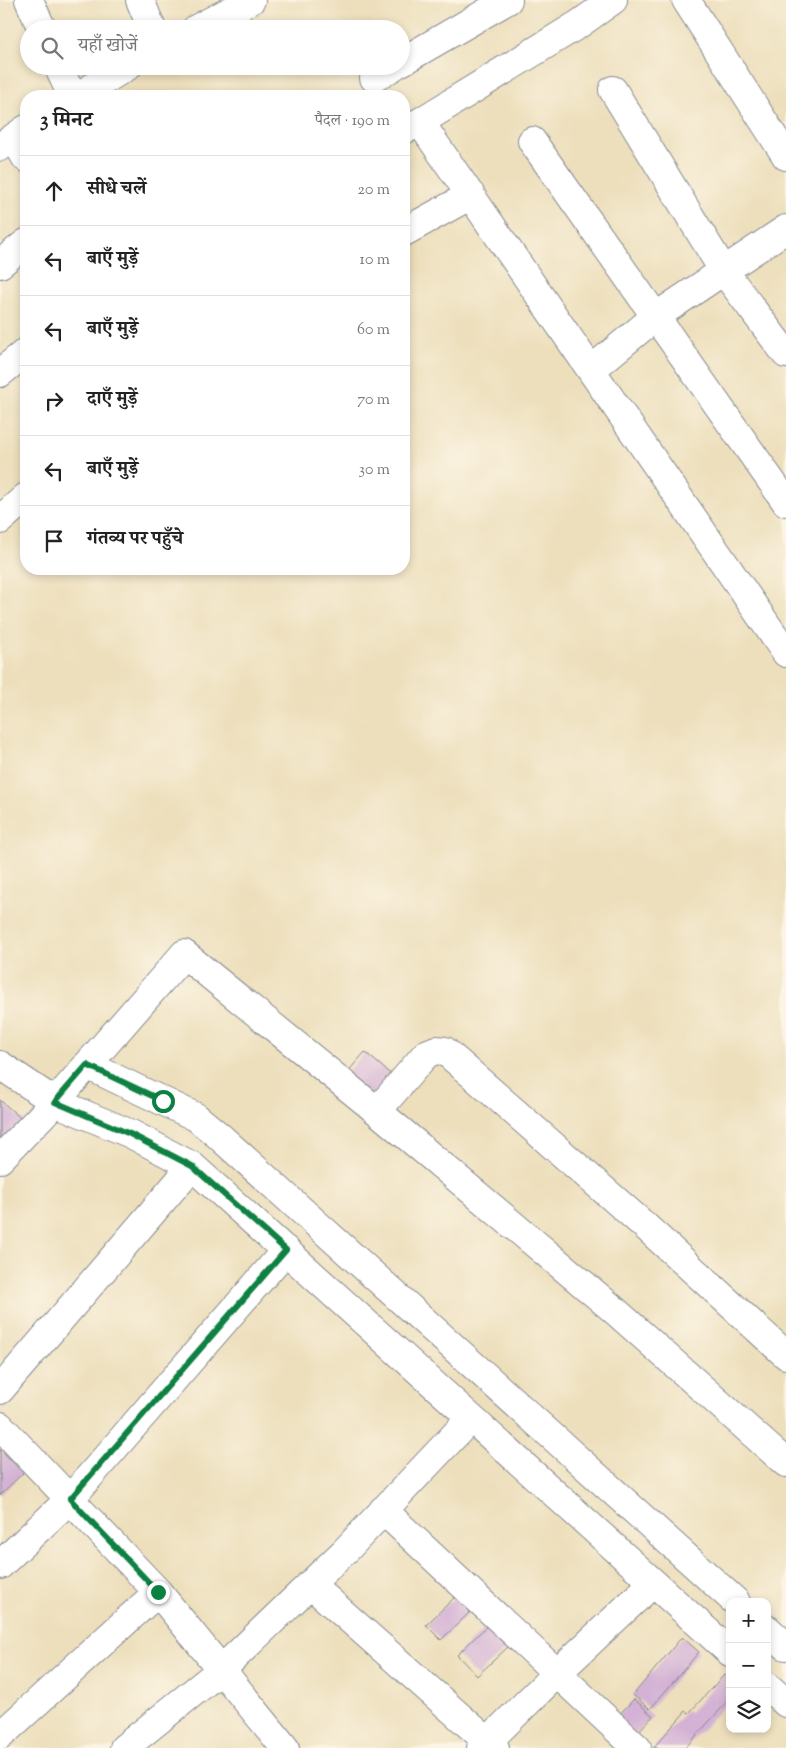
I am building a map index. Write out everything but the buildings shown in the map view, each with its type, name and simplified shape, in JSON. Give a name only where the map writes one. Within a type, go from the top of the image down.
[{"type":"street","points":[[29,0],[38,20]]},
{"type":"street","points":[[140,0],[148,20]]},
{"type":"street","points":[[213,20],[251,0]]},
{"type":"street","points":[[410,57],[508,0]]},
{"type":"street","points":[[613,0],[579,24],[412,126],[471,195],[786,653]]},
{"type":"street","points":[[686,0],[786,156]]},
{"type":"street","points":[[62,75],[69,90]]},
{"type":"street","points":[[88,90],[113,75]]},
{"type":"street","points":[[613,90],[723,270],[786,354]]},
{"type":"street","points":[[532,141],[786,502]]},
{"type":"street","points":[[410,229],[471,195]]},
{"type":"street","points":[[591,370],[655,317],[786,229]]},
{"type":"street","points":[[0,264],[20,248]]},
{"type":"street","points":[[0,373],[20,357]]},
{"type":"street","points":[[0,520],[20,502]]},
{"type":"street","points":[[0,1159],[55,1102],[184,954],[377,1111],[613,1309],[786,1463]]},
{"type":"street","points":[[377,1111],[426,1054],[436,1050],[446,1051],[645,1226],[786,1355]]},
{"type":"street","points":[[0,1065],[55,1102],[130,1134],[192,1166],[726,1648]]},
{"type":"street","points":[[87,1065],[196,1117],[732,1598]]},
{"type":"street","points":[[0,1390],[192,1166]]},
{"type":"street","points":[[0,1565],[70,1499],[286,1250]]},
{"type":"street","points":[[124,1748],[221,1670],[384,1510],[471,1418]]},
{"type":"street","points":[[0,1426],[158,1592],[285,1748]]},
{"type":"street","points":[[384,1510],[637,1748]]},
{"type":"street","points":[[310,1584],[488,1746],[557,1673],[653,1583]]},
{"type":"street","points":[[0,1736],[158,1592]]},
{"type":"street","points":[[771,1633],[786,1646]]},
{"type":"street","points":[[769,1688],[786,1703]]},
{"type":"route","points":[[158,1592],[70,1499],[286,1250],[192,1166],[130,1134],[55,1102],[87,1065],[163,1101]]}]
